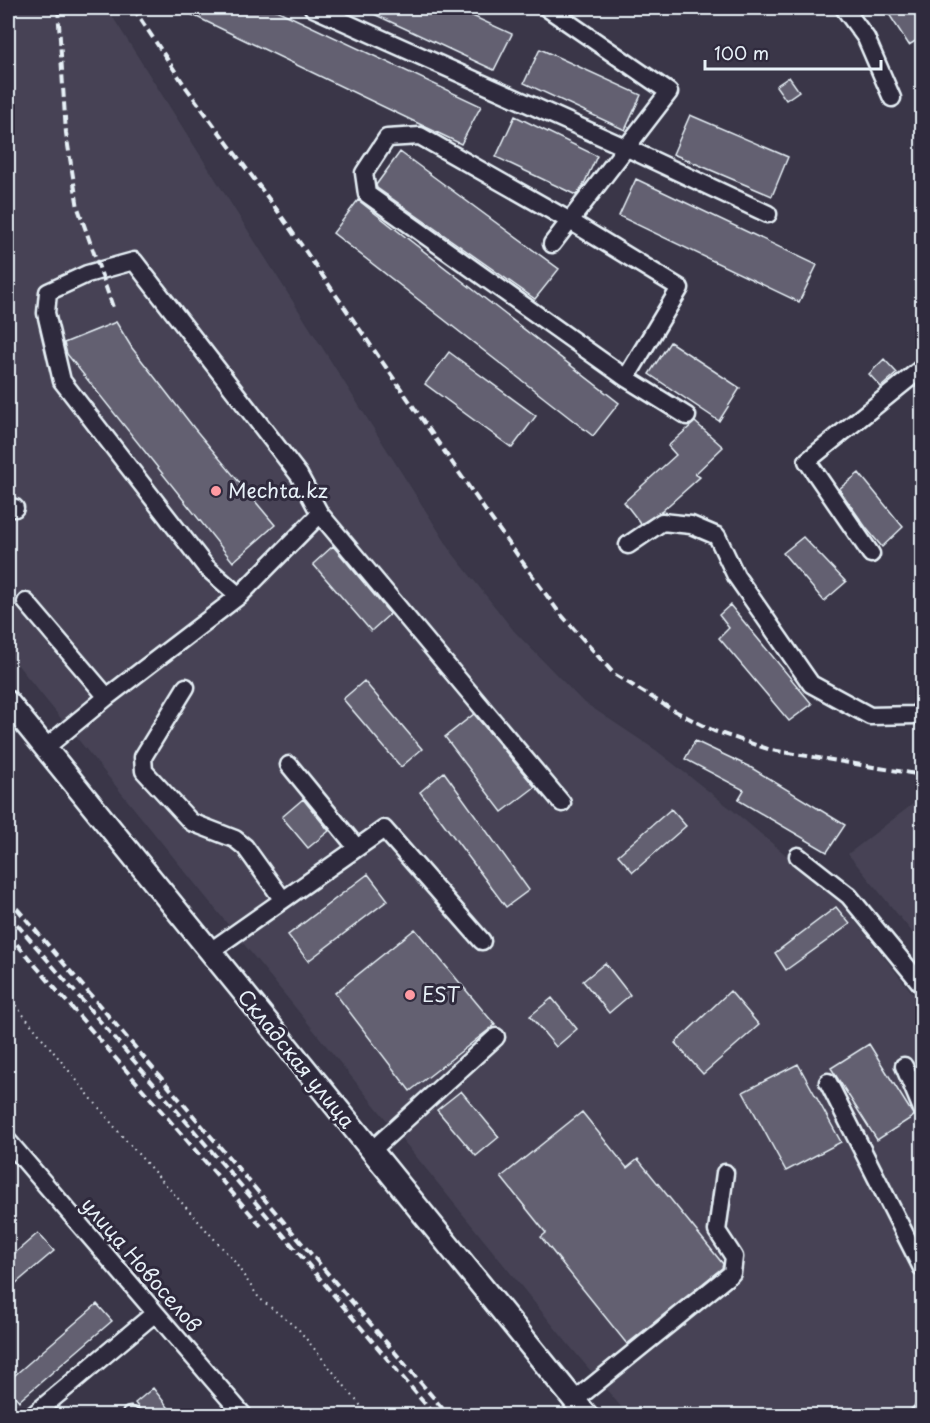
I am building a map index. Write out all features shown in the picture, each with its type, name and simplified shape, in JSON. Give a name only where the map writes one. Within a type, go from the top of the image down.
[{"type":"main road","name":"Складская улица","points":[[8,702],[581,1408]]},
{"type":"street","points":[[313,8],[627,148],[768,214]]},
{"type":"street","points":[[547,8],[669,92],[552,244]]},
{"type":"street","points":[[844,8],[866,38],[892,98]]},
{"type":"street","points":[[626,378],[680,288],[570,221],[420,136],[387,138],[364,173],[367,194],[626,378],[687,416]]},
{"type":"street","points":[[239,596],[206,567],[62,381],[46,313],[48,292],[87,274],[134,261],[299,475],[320,514],[562,803]]},
{"type":"street","points":[[871,554],[807,461],[922,368]]},
{"type":"street","points":[[45,748],[107,697],[239,596],[320,514]]},
{"type":"street","points":[[628,545],[662,522],[692,525],[717,536],[736,576],[811,684],[870,716],[916,715],[922,709]]},
{"type":"street","points":[[26,602],[107,697]]},
{"type":"street","points":[[186,687],[143,757],[144,771],[191,822],[235,839],[245,847],[284,900]]},
{"type":"street","points":[[289,765],[357,848]]},
{"type":"street","points":[[209,952],[384,829],[482,941]]},
{"type":"street","points":[[798,856],[849,896],[922,985]]},
{"type":"street","points":[[371,1151],[496,1037]]},
{"type":"street","points":[[904,1066],[922,1109]]},
{"type":"street","points":[[828,1082],[922,1268]]},
{"type":"street","name":"улица Новоселов","points":[[8,1141],[243,1416]]},
{"type":"street","points":[[581,1408],[732,1273],[734,1257],[717,1231],[725,1173]]},
{"type":"street","points":[[32,1416],[155,1313]]},
{"type":"street","points":[[918,1416],[922,1412]]},
{"type":"path","points":[[8,996],[122,1136],[234,1261],[259,1298],[299,1330],[369,1416]]},
{"type":"shaded area","points":[[8,8],[107,8],[453,554],[514,631],[582,701],[657,751],[730,808],[836,897],[922,1005],[922,1415],[628,1415],[8,653]]},
{"type":"shaded area","points":[[922,797],[922,944],[848,854]]},
{"type":"building","points":[[178,8],[272,8],[481,106],[461,144]]},
{"type":"building","points":[[361,8],[455,8],[512,34],[494,70]]},
{"type":"building","points":[[885,8],[922,8],[922,37],[909,45]]},
{"type":"building","points":[[540,49],[641,95],[625,130],[524,83]]},
{"type":"building","points":[[789,77],[799,91],[786,100],[776,86]]},
{"type":"building","points":[[690,115],[788,157],[772,196],[673,154]]},
{"type":"building","points":[[515,116],[597,156],[582,188],[576,195],[496,157]]},
{"type":"building","points":[[400,152],[559,269],[535,299],[377,188],[376,185]]},
{"type":"building","points":[[636,179],[817,265],[799,302],[619,216]]},
{"type":"building","points":[[358,200],[619,403],[593,436],[333,233]]},
{"type":"building","points":[[116,322],[132,348],[194,428],[275,525],[233,562],[67,354],[64,343]]},
{"type":"building","points":[[670,342],[740,388],[719,421],[649,374]]},
{"type":"building","points":[[449,352],[536,416],[512,448],[425,384]]},
{"type":"building","points":[[884,359],[897,373],[881,387],[869,374]]},
{"type":"building","points":[[695,422],[723,447],[695,474],[700,477],[661,512],[641,524],[624,502],[676,455],[668,446]]},
{"type":"building","points":[[859,473],[903,527],[882,547],[839,489]]},
{"type":"building","points":[[803,537],[846,582],[824,601],[783,553]]},
{"type":"building","points":[[333,546],[390,614],[371,631],[313,564]]},
{"type":"building","points":[[730,605],[812,704],[789,721],[719,638],[729,628],[719,615]]},
{"type":"building","points":[[364,681],[422,749],[401,767],[343,699]]},
{"type":"building","points":[[474,714],[535,787],[502,812],[445,737]]},
{"type":"building","points":[[695,741],[750,767],[845,825],[827,852],[738,800],[744,790],[685,759]]},
{"type":"building","points":[[444,772],[529,890],[506,907],[420,792]]},
{"type":"building","points":[[303,799],[329,831],[308,848],[282,817]]},
{"type":"building","points":[[671,809],[686,826],[633,872],[618,855]]},
{"type":"building","points":[[368,874],[388,900],[308,961],[288,935]]},
{"type":"building","points":[[836,907],[850,924],[786,970],[775,953]]},
{"type":"building","points":[[415,929],[495,1025],[410,1091],[335,993]]},
{"type":"building","points":[[605,963],[630,995],[609,1013],[583,981]]},
{"type":"building","points":[[730,991],[759,1025],[703,1074],[675,1043]]},
{"type":"building","points":[[552,998],[577,1029],[556,1047],[530,1016]]},
{"type":"building","points":[[869,1044],[914,1116],[877,1140],[831,1068]]},
{"type":"building","points":[[798,1064],[841,1142],[786,1171],[743,1092]]},
{"type":"building","points":[[461,1091],[499,1137],[476,1156],[437,1110]]},
{"type":"building","points":[[582,1112],[627,1168],[638,1159],[723,1264],[722,1268],[627,1344],[541,1237],[546,1233],[501,1177]]},
{"type":"building","points":[[38,1233],[54,1251],[8,1290],[8,1259]]},
{"type":"building","points":[[97,1304],[112,1321],[19,1401],[8,1387],[8,1381]]},
{"type":"building","points":[[153,1388],[175,1416],[145,1416],[135,1403]]},
{"type":"railway","points":[[58,8],[66,133],[78,208],[114,310]]},
{"type":"railway","points":[[133,8],[185,86],[277,210],[487,513],[558,611],[614,674],[671,709],[714,731],[771,750],[922,775]]},
{"type":"railway","points":[[8,898],[449,1416]]},
{"type":"railway","points":[[8,914],[286,1238],[435,1416]]},
{"type":"railway","points":[[8,934],[261,1226]]},
{"type":"place","name":"Mechta.kz","points":[[216,491]]},
{"type":"place","name":"EST","points":[[410,995]]}]
